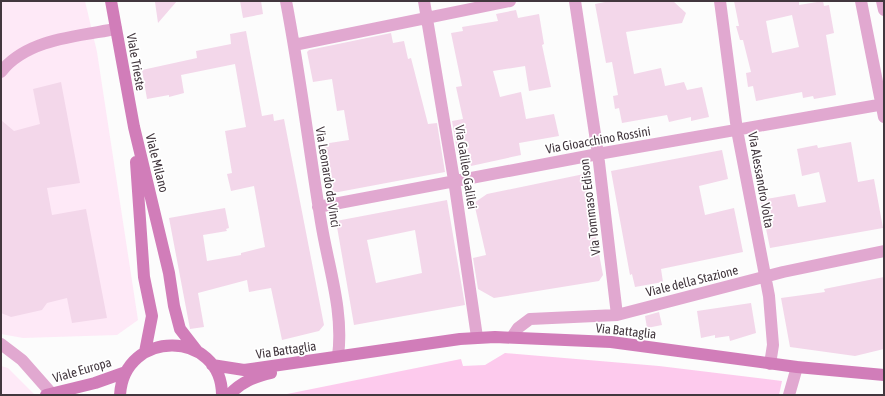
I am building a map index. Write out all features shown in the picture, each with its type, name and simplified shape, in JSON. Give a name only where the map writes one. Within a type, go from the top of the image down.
[{"type":"main road","name":"Viale Trieste","points":[[111,1],[134,127]]},
{"type":"main road","name":"Viale Milano","points":[[134,127],[170,273],[174,306],[180,329],[197,351],[212,365],[221,383],[222,395]]},
{"type":"main road","name":"Viale Milano","points":[[134,127],[144,277],[152,316],[145,352]]},
{"type":"main road","name":"Via Battaglia","points":[[212,365],[244,370],[477,337],[512,337],[611,342],[770,364],[884,375]]},
{"type":"main road","name":"Viale Milano","points":[[120,395],[126,372],[138,357],[145,352],[153,348],[171,345],[180,345],[197,351]]},
{"type":"main road","name":"Via Battaglia","points":[[229,395],[235,388],[251,378],[364,353]]},
{"type":"main road","name":"Viale Europa","points":[[49,394],[95,383],[126,372]]},
{"type":"street","name":"Via Leonardo da Vinci","points":[[286,1],[318,207],[335,296],[340,338],[338,356]]},
{"type":"street","name":"Via Galileo Galilei","points":[[424,1],[454,180],[477,337]]},
{"type":"street","points":[[294,45],[510,1]]},
{"type":"street","name":"Via Tommaso Edison","points":[[575,1],[598,154],[617,315]]},
{"type":"street","name":"Via Alessandro Volta","points":[[720,1],[737,130],[764,277],[769,296],[772,338],[770,364]]},
{"type":"street","points":[[861,1],[883,109]]},
{"type":"street","points":[[882,1],[884,10]]},
{"type":"street","points":[[1,72],[26,50],[64,38],[116,29]]},
{"type":"street","name":"Via Gioacchino Rossini","points":[[318,207],[454,180],[598,154],[737,130],[883,109]]},
{"type":"street","name":"Viale della Stazione","points":[[512,337],[518,328],[530,319],[617,315],[764,277],[884,252]]},
{"type":"street","points":[[1,344],[22,360],[49,394]]},
{"type":"street","points":[[789,395],[797,367]]},
{"type":"shaded area","points":[[1,1],[85,1],[97,52],[138,320],[117,335],[23,338],[1,334]]},
{"type":"shaded area","points":[[505,353],[659,366],[782,381],[779,395],[282,395],[461,359],[463,366],[485,365]]},
{"type":"shaded area","points":[[1,366],[8,368],[34,394],[1,395]]},
{"type":"building","points":[[177,1],[158,23],[155,2]]},
{"type":"building","points":[[240,1],[261,1],[263,14],[243,18]]},
{"type":"building","points":[[610,1],[673,1],[686,13],[682,23],[626,32],[634,74],[661,68],[665,86],[684,82],[687,90],[702,87],[709,117],[691,121],[691,117],[669,122],[667,115],[622,123],[619,108],[615,109],[613,96],[618,95],[612,62],[606,63],[595,4]]},
{"type":"building","points":[[734,1],[799,1],[799,5],[823,1],[824,6],[829,5],[834,33],[826,35],[836,95],[814,99],[813,96],[803,98],[802,92],[756,101],[753,86],[748,87],[746,73],[751,72],[743,40],[740,40],[736,26],[739,26]],"holes":[[[792,15],[799,47],[772,53],[766,21]]]},
{"type":"building","points":[[516,10],[518,18],[539,14],[544,44],[542,45],[551,87],[529,91],[525,66],[493,71],[500,97],[521,92],[526,119],[554,114],[559,136],[519,143],[521,155],[471,166],[468,150],[457,151],[452,121],[463,119],[456,87],[462,86],[451,33],[463,31],[462,27],[498,21],[496,14]]},
{"type":"building","points":[[246,31],[262,116],[273,114],[274,121],[284,119],[324,325],[319,331],[282,340],[271,288],[249,292],[247,280],[198,293],[204,327],[190,329],[169,218],[225,208],[229,228],[226,229],[227,231],[203,235],[207,261],[241,255],[241,253],[265,247],[254,186],[231,191],[227,174],[232,173],[225,131],[246,127],[235,64],[181,75],[184,93],[169,97],[169,95],[147,99],[142,70],[197,58],[196,51],[231,44],[230,34]]},
{"type":"building","points":[[391,33],[393,43],[404,41],[408,59],[411,58],[428,124],[437,123],[445,172],[333,193],[323,144],[349,140],[344,110],[337,111],[332,79],[313,82],[307,52],[309,50]]},
{"type":"building","points":[[61,82],[80,183],[47,188],[52,215],[86,209],[107,318],[72,323],[67,298],[47,303],[42,310],[11,317],[1,313],[1,120],[14,131],[40,124],[33,89]]},
{"type":"building","points":[[851,142],[858,182],[874,179],[883,228],[770,248],[760,200],[795,194],[798,207],[826,202],[819,172],[802,176],[797,149],[817,145],[818,148]]},
{"type":"building","points":[[722,150],[728,179],[699,186],[705,215],[734,208],[743,252],[661,269],[663,282],[635,287],[632,274],[630,275],[611,171]]},
{"type":"building","points":[[584,174],[603,275],[599,281],[494,298],[478,289],[473,258],[486,255],[474,203],[487,194]]},
{"type":"building","points":[[447,200],[465,305],[354,325],[336,221]],"holes":[[[415,230],[422,273],[376,283],[367,240]]]},
{"type":"building","points":[[884,277],[884,349],[855,356],[790,347],[781,298],[825,292],[824,289]]},
{"type":"building","points":[[751,303],[756,333],[730,341],[729,336],[715,338],[715,335],[701,338],[697,311]]},
{"type":"building","points":[[659,312],[662,325],[647,328],[645,316]]}]
